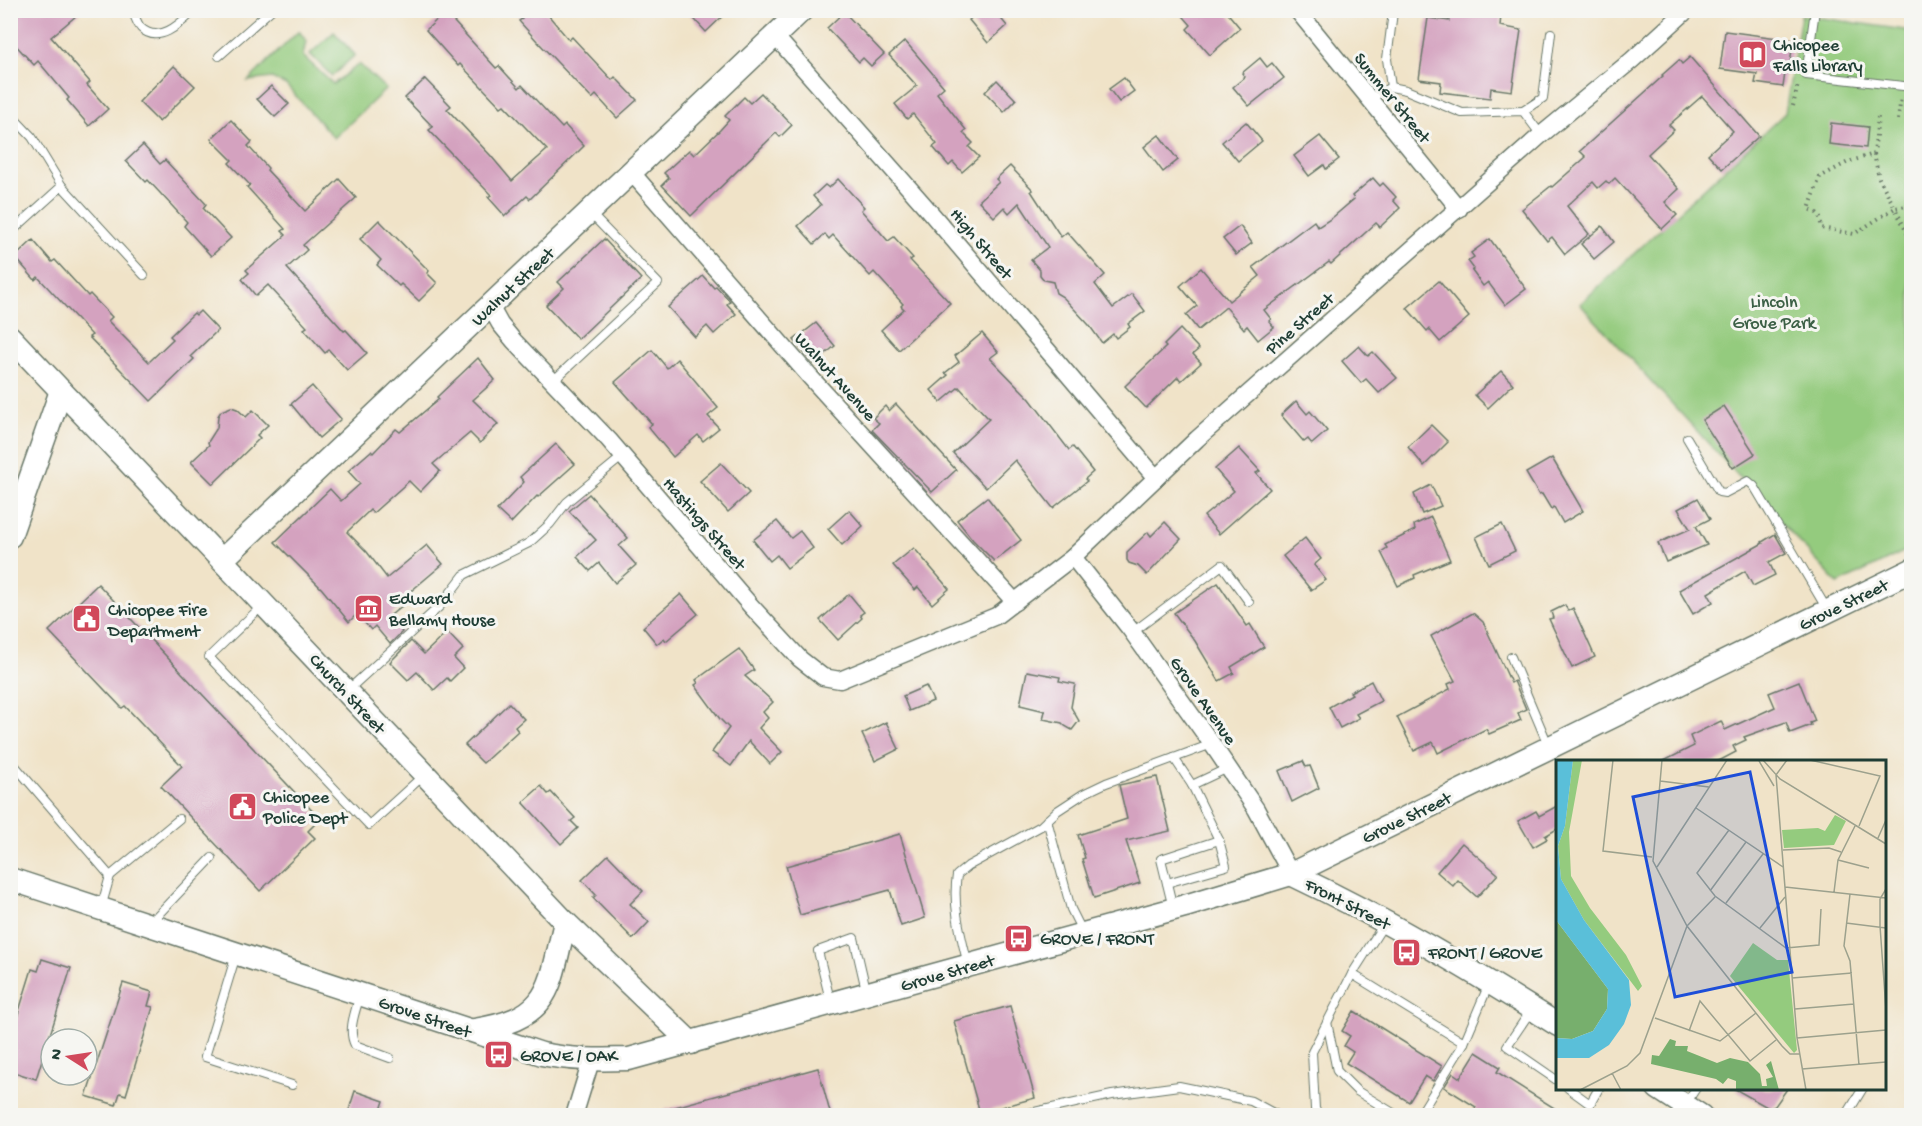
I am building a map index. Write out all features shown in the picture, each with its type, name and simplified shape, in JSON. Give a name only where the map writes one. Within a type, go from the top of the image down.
[{"type":"main road","name":"Walnut Street","points":[[222,560],[802,10]]},
{"type":"main road","name":"Church Street","points":[[10,338],[565,922],[691,1043]]},
{"type":"main road","points":[[10,536],[15,507],[61,390]]},
{"type":"main road","name":"Grove Street","points":[[10,879],[542,1054],[564,1059],[591,1061],[628,1059],[1292,874],[1911,570]]},
{"type":"main road","name":"Front Street","points":[[1292,874],[1386,921],[1490,982],[1556,1024]]},
{"type":"main road","points":[[468,1031],[509,1023],[536,1006],[551,981],[565,922]]},
{"type":"main road","points":[[1660,1090],[1690,1106]]},
{"type":"street","name":"Summer Street","points":[[1297,10],[1459,209]]},
{"type":"street","name":"Pine Street","points":[[927,646],[996,616],[1073,557],[1197,439],[1541,135],[1632,60],[1687,10]]},
{"type":"street","name":"High Street","points":[[775,36],[924,205],[1155,478]]},
{"type":"street","name":"Walnut Avenue","points":[[632,173],[811,378],[1015,602]]},
{"type":"street","name":"Hastings Street","points":[[490,306],[500,324],[514,341],[623,456],[751,606],[800,659],[823,677],[840,680],[927,646]]},
{"type":"street","name":"Grove Avenue","points":[[1073,557],[1133,632],[1212,744],[1256,809],[1292,874]]},
{"type":"street","points":[[574,1116],[591,1061]]},
{"type":"lane","points":[[132,10],[140,27],[153,34],[166,33],[195,10]]},
{"type":"lane","points":[[219,56],[271,10]]},
{"type":"lane","points":[[1815,10],[1806,75],[1911,87]]},
{"type":"lane","points":[[1390,87],[1387,59],[1393,12]]},
{"type":"lane","points":[[1368,99],[1390,87],[1406,90],[1462,113],[1523,111],[1543,98],[1551,33]]},
{"type":"lane","points":[[1523,111],[1541,135]]},
{"type":"lane","points":[[10,114],[32,137],[63,186],[144,275]]},
{"type":"lane","points":[[10,233],[63,186]]},
{"type":"lane","points":[[552,382],[658,284],[590,212]]},
{"type":"lane","points":[[1687,438],[1719,492],[1725,493],[1748,482],[1755,486],[1828,611]]},
{"type":"lane","points":[[346,692],[440,606],[464,575],[529,543],[550,524],[567,502],[623,456]]},
{"type":"lane","points":[[1133,632],[1222,565],[1249,602]]},
{"type":"lane","points":[[265,604],[209,657],[369,825],[425,774]]},
{"type":"lane","points":[[1511,657],[1549,748]]},
{"type":"lane","points":[[968,966],[958,922],[954,889],[957,875],[968,866],[1041,826],[1057,811],[1083,794],[1106,783],[1212,744]]},
{"type":"lane","points":[[1167,883],[1226,866],[1219,840],[1192,785],[1174,758]]},
{"type":"lane","points":[[10,760],[110,876]]},
{"type":"lane","points":[[1192,785],[1228,768]]},
{"type":"lane","points":[[101,908],[110,876],[179,819]]},
{"type":"lane","points":[[1047,820],[1071,909],[1083,934]]},
{"type":"lane","points":[[1173,909],[1161,859],[1219,840]]},
{"type":"lane","points":[[150,924],[212,858]]},
{"type":"lane","points":[[1319,1116],[1314,1109],[1312,1052],[1352,975],[1386,921]]},
{"type":"lane","points":[[831,1004],[818,951],[854,938],[867,994]]},
{"type":"lane","points":[[237,953],[206,1057],[292,1085]]},
{"type":"lane","points":[[1352,975],[1464,1043]]},
{"type":"lane","points":[[1419,1116],[1464,1043],[1490,982]]},
{"type":"lane","points":[[360,994],[351,1029],[351,1038],[355,1045],[390,1058]]},
{"type":"lane","points":[[1532,1009],[1507,1046],[1556,1080]]},
{"type":"lane","points":[[1327,1022],[1337,1071],[1357,1091],[1398,1116]]},
{"type":"lane","points":[[1016,1116],[1112,1095],[1179,1086],[1251,1101],[1280,1116]]},
{"type":"lane","points":[[1569,1090],[1590,1104],[1598,1090]]},
{"type":"lane","points":[[1846,1116],[1862,1090]]},
{"type":"path","points":[[1793,106],[1796,86]]},
{"type":"path","points":[[1898,120],[1900,98]]},
{"type":"path","points":[[1878,117],[1874,154],[1879,178],[1911,243]]},
{"type":"path","points":[[1874,154],[1848,162],[1820,177],[1809,209],[1821,218],[1821,228],[1854,234],[1895,208],[1911,205]]},
{"type":"green space","name":"Lincoln Grove Park","points":[[1801,15],[1911,31],[1911,548],[1838,584],[1580,304],[1785,113]]},
{"type":"green space","points":[[299,31],[306,41],[303,56],[333,84],[359,64],[386,89],[334,138],[286,85],[272,78],[248,81]]},
{"type":"green space","points":[[334,32],[355,55],[332,76],[310,54]]},
{"type":"building","points":[[10,10],[83,10],[51,37],[90,82],[87,85],[108,109],[89,126],[38,61],[34,65],[10,39]]},
{"type":"building","points":[[514,10],[544,10],[569,40],[572,37],[612,80],[615,77],[637,100],[617,118],[596,95],[592,99],[519,21],[522,19]]},
{"type":"building","points":[[686,10],[729,10],[706,32]]},
{"type":"building","points":[[980,10],[994,10],[1007,26],[988,43],[969,20]]},
{"type":"building","points":[[1178,10],[1225,10],[1240,28],[1210,55],[1187,29],[1191,25]]},
{"type":"building","points":[[1450,10],[1501,15],[1500,26],[1521,30],[1512,91],[1491,88],[1490,98],[1440,92],[1441,82],[1419,79],[1428,18],[1449,21]]},
{"type":"building","points":[[445,12],[496,68],[499,66],[519,88],[522,85],[562,128],[565,125],[584,146],[530,199],[527,196],[505,216],[488,197],[491,195],[429,130],[433,127],[405,98],[425,79],[451,106],[447,109],[512,181],[547,150],[504,105],[501,107],[460,64],[458,66],[426,30]]},
{"type":"building","points":[[844,12],[884,54],[871,66],[863,58],[859,62],[827,28]]},
{"type":"building","points":[[1725,31],[1793,40],[1789,73],[1785,73],[1783,87],[1755,83],[1757,74],[1720,69]]},
{"type":"building","points":[[905,41],[944,87],[937,93],[966,130],[963,133],[973,143],[969,147],[979,157],[962,172],[953,162],[949,166],[933,147],[937,144],[913,114],[907,119],[895,104],[917,86],[889,55]]},
{"type":"building","points":[[1690,57],[1759,136],[1722,169],[1708,154],[1733,131],[1702,96],[1669,125],[1674,130],[1648,154],[1679,189],[1665,202],[1677,215],[1662,229],[1615,178],[1609,184],[1606,181],[1598,188],[1593,182],[1567,206],[1589,234],[1565,254],[1552,237],[1547,241],[1522,209],[1552,187],[1586,157],[1580,151],[1662,75],[1679,60],[1682,64]]},
{"type":"building","points":[[1260,58],[1267,67],[1272,63],[1284,78],[1249,106],[1233,87],[1245,77],[1242,73]]},
{"type":"building","points":[[174,66],[195,86],[159,122],[139,102]]},
{"type":"building","points":[[1124,78],[1134,91],[1119,102],[1109,89]]},
{"type":"building","points":[[997,80],[1016,100],[1004,112],[985,92]]},
{"type":"building","points":[[271,86],[289,104],[275,117],[257,99]]},
{"type":"building","points":[[761,93],[792,125],[780,137],[776,133],[691,216],[662,185],[669,178],[664,173],[689,150],[694,155],[729,120],[725,116],[744,97],[750,103]]},
{"type":"building","points":[[231,120],[252,142],[248,146],[268,168],[267,170],[305,211],[339,179],[356,198],[303,245],[307,250],[287,268],[367,353],[347,370],[329,350],[325,353],[304,329],[307,327],[268,285],[256,296],[242,279],[249,273],[246,270],[286,235],[282,231],[285,229],[247,187],[250,185],[229,163],[232,160],[211,139]]},
{"type":"building","points":[[1246,122],[1262,141],[1238,161],[1222,142]]},
{"type":"building","points":[[1831,123],[1868,127],[1866,148],[1829,144]]},
{"type":"building","points":[[1159,135],[1178,160],[1163,172],[1144,147]]},
{"type":"building","points":[[1320,136],[1339,159],[1326,169],[1324,165],[1309,176],[1294,156]]},
{"type":"building","points":[[143,145],[160,164],[165,160],[206,204],[203,208],[231,238],[211,256],[184,226],[187,222],[148,180],[146,182],[126,161]]},
{"type":"building","points":[[1010,166],[1033,190],[1031,191],[1061,237],[1067,232],[1105,275],[1095,284],[1113,308],[1132,294],[1145,311],[1128,324],[1130,327],[1116,338],[1113,334],[1102,343],[1089,325],[1063,297],[1056,293],[1053,282],[1044,280],[1040,275],[1040,270],[1031,260],[1048,247],[1019,203],[1009,213],[1004,207],[994,217],[979,201],[999,182],[996,179]]},
{"type":"building","points":[[1373,178],[1380,186],[1383,183],[1396,197],[1393,200],[1400,208],[1380,227],[1376,223],[1331,264],[1329,262],[1264,310],[1274,327],[1258,340],[1247,326],[1244,329],[1226,307],[1198,330],[1186,315],[1197,306],[1180,286],[1201,268],[1229,301],[1260,276],[1253,267],[1314,221],[1318,227],[1332,218]]},
{"type":"building","points":[[838,179],[864,207],[861,210],[888,241],[894,237],[913,258],[910,260],[950,303],[899,350],[881,330],[904,309],[901,306],[903,304],[874,272],[870,276],[833,235],[829,239],[825,234],[814,244],[798,226],[821,205],[813,196],[825,185],[829,188]]},
{"type":"building","points":[[379,220],[429,271],[427,273],[437,283],[419,301],[377,265],[381,260],[360,239]]},
{"type":"building","points":[[1240,226],[1252,243],[1236,255],[1223,239]]},
{"type":"building","points":[[1602,226],[1614,242],[1594,259],[1581,244]]},
{"type":"building","points":[[604,239],[641,279],[578,339],[546,305],[564,288],[558,282]]},
{"type":"building","points":[[1490,239],[1526,289],[1505,305],[1488,282],[1483,286],[1468,261],[1474,257],[1471,253]]},
{"type":"building","points":[[33,240],[52,262],[55,260],[88,296],[90,294],[112,317],[108,321],[149,362],[173,339],[170,336],[194,313],[196,315],[200,311],[218,330],[191,356],[194,359],[151,401],[89,337],[92,335],[38,277],[35,280],[15,257]]},
{"type":"building","points":[[703,276],[730,301],[727,304],[736,314],[714,334],[707,326],[695,337],[668,307]]},
{"type":"building","points":[[1439,281],[1469,317],[1440,342],[1407,308]]},
{"type":"building","points":[[816,323],[835,346],[813,364],[794,340]]},
{"type":"building","points":[[1180,329],[1199,349],[1193,354],[1201,363],[1181,381],[1178,377],[1146,408],[1125,386],[1166,347],[1164,345]]},
{"type":"building","points":[[982,333],[998,352],[990,358],[1030,399],[1069,450],[1073,447],[1093,472],[1085,479],[1087,481],[1053,508],[1015,460],[986,488],[953,453],[989,419],[959,387],[941,402],[931,390],[948,375],[945,373],[959,362],[955,356]]},
{"type":"building","points":[[1359,346],[1368,356],[1373,352],[1397,378],[1379,393],[1366,379],[1361,383],[1342,361]]},
{"type":"building","points":[[652,350],[667,368],[677,359],[718,408],[708,416],[719,428],[703,441],[698,435],[673,457],[648,427],[652,424],[615,382]]},
{"type":"building","points":[[478,358],[495,380],[473,400],[498,424],[480,443],[470,433],[433,464],[440,471],[420,492],[409,481],[373,513],[370,510],[347,532],[367,552],[387,578],[427,545],[443,564],[404,597],[408,601],[391,615],[402,632],[390,644],[375,626],[371,630],[357,614],[349,622],[322,589],[275,542],[330,489],[341,501],[360,484],[348,471],[371,451],[373,453],[396,429],[400,432],[439,399],[437,397]]},
{"type":"building","points":[[1501,371],[1513,384],[1488,408],[1475,395]]},
{"type":"building","points":[[312,386],[341,419],[319,438],[291,404]]},
{"type":"building","points":[[1296,401],[1307,414],[1310,411],[1327,431],[1312,444],[1308,439],[1304,442],[1281,415]]},
{"type":"building","points":[[896,404],[956,470],[932,492],[872,430],[879,423],[873,418],[885,406],[889,411]]},
{"type":"building","points":[[1724,406],[1755,454],[1733,468],[1702,420]]},
{"type":"building","points":[[231,407],[246,417],[253,410],[268,425],[257,435],[260,438],[213,484],[191,462],[209,445],[208,442],[217,428],[221,411]]},
{"type":"building","points":[[1431,425],[1448,442],[1424,466],[1408,447]]},
{"type":"building","points":[[556,444],[575,464],[537,496],[511,523],[497,510],[524,482],[520,477]]},
{"type":"building","points":[[1239,448],[1260,471],[1256,473],[1270,489],[1219,534],[1204,516],[1234,491],[1215,469]]},
{"type":"building","points":[[1552,458],[1583,511],[1563,523],[1554,507],[1551,509],[1542,494],[1539,495],[1526,473]]},
{"type":"building","points":[[721,463],[749,493],[728,512],[700,481]]},
{"type":"building","points":[[1431,485],[1441,506],[1422,514],[1414,494]]},
{"type":"building","points":[[589,494],[628,538],[619,546],[636,565],[615,583],[599,563],[590,571],[577,557],[596,540],[569,511]]},
{"type":"building","points":[[987,497],[1021,540],[994,561],[957,520]]},
{"type":"building","points":[[1698,498],[1710,519],[1696,526],[1707,545],[1666,562],[1658,543],[1690,529],[1678,509]]},
{"type":"building","points":[[849,510],[863,526],[842,545],[828,529]]},
{"type":"building","points":[[1431,517],[1450,560],[1414,575],[1415,578],[1398,586],[1381,552],[1387,548],[1385,545],[1415,530],[1414,525]]},
{"type":"building","points":[[777,521],[791,538],[800,531],[813,548],[787,568],[777,555],[770,561],[753,540]]},
{"type":"building","points":[[1165,522],[1181,539],[1147,575],[1138,566],[1129,563],[1127,552],[1148,532],[1151,536]]},
{"type":"building","points":[[1502,524],[1515,551],[1489,564],[1476,537]]},
{"type":"building","points":[[1775,534],[1786,553],[1769,562],[1775,575],[1753,586],[1745,571],[1708,593],[1713,602],[1693,614],[1679,590]]},
{"type":"building","points":[[1305,538],[1321,559],[1314,565],[1326,580],[1311,590],[1283,556]]},
{"type":"building","points":[[914,548],[949,589],[932,604],[918,587],[915,590],[893,565]]},
{"type":"building","points":[[1218,583],[1247,626],[1250,624],[1264,647],[1231,667],[1234,673],[1219,681],[1195,641],[1174,613]]},
{"type":"building","points":[[98,584],[320,819],[308,831],[315,838],[260,891],[161,786],[182,766],[125,706],[122,708],[49,631]]},
{"type":"building","points":[[681,594],[698,614],[666,641],[664,638],[657,644],[643,627]]},
{"type":"building","points":[[849,594],[864,612],[860,615],[862,618],[838,640],[820,620]]},
{"type":"building","points":[[1565,605],[1568,611],[1573,608],[1595,657],[1572,668],[1549,619],[1553,618],[1551,612]]},
{"type":"building","points":[[1473,613],[1483,622],[1511,683],[1514,681],[1526,709],[1518,713],[1521,720],[1489,734],[1486,729],[1438,753],[1433,742],[1414,751],[1397,717],[1450,689],[1448,684],[1455,681],[1431,636]]},
{"type":"building","points":[[447,632],[463,649],[454,658],[463,668],[450,681],[447,678],[434,690],[417,672],[408,680],[390,662],[411,641],[424,654]]},
{"type":"building","points":[[739,649],[754,670],[745,676],[773,702],[763,712],[768,718],[759,728],[782,752],[770,764],[749,741],[731,766],[712,752],[729,728],[695,685],[698,683],[696,680]]},
{"type":"building","points":[[1027,671],[1060,677],[1059,681],[1075,684],[1071,707],[1079,721],[1072,730],[1062,723],[1043,719],[1045,711],[1020,705]]},
{"type":"building","points":[[1371,681],[1381,701],[1356,714],[1359,718],[1340,728],[1329,707]]},
{"type":"building","points":[[1799,681],[1815,721],[1810,723],[1811,725],[1790,733],[1786,722],[1744,737],[1746,740],[1733,746],[1736,752],[1721,760],[1666,760],[1694,746],[1690,736],[1721,721],[1725,730],[1775,707],[1769,693]]},
{"type":"building","points":[[926,686],[933,701],[909,711],[903,696]]},
{"type":"building","points":[[509,703],[524,719],[515,727],[518,731],[483,763],[465,745]]},
{"type":"building","points":[[886,722],[899,749],[875,761],[862,734]]},
{"type":"building","points":[[1303,761],[1306,767],[1310,766],[1319,788],[1292,802],[1279,771]]},
{"type":"building","points":[[1157,777],[1170,831],[1126,841],[1140,883],[1094,898],[1082,859],[1085,858],[1078,835],[1127,819],[1119,785]]},
{"type":"building","points":[[541,786],[548,794],[551,792],[575,818],[571,821],[578,828],[561,844],[523,802]]},
{"type":"building","points":[[1556,807],[1556,830],[1545,836],[1547,839],[1533,847],[1518,821],[1536,811],[1539,816]]},
{"type":"building","points":[[900,834],[925,918],[901,926],[890,890],[800,915],[786,866]]},
{"type":"building","points":[[1462,843],[1498,874],[1477,897],[1458,880],[1453,886],[1437,872]]},
{"type":"building","points":[[608,855],[643,891],[630,904],[649,922],[633,939],[593,898],[596,895],[582,880]]},
{"type":"building","points":[[42,959],[71,968],[52,1027],[39,1027],[39,1069],[36,1079],[10,1071],[10,1040],[32,969],[38,971]]},
{"type":"building","points":[[123,983],[152,992],[148,1006],[153,1007],[126,1095],[120,1093],[116,1105],[86,1096],[89,1087],[99,1087],[99,1056]]},
{"type":"building","points":[[1010,1006],[1035,1098],[980,1113],[954,1021]]},
{"type":"building","points":[[1354,1011],[1442,1066],[1433,1081],[1425,1076],[1409,1102],[1346,1063],[1353,1052],[1344,1046],[1350,1036],[1342,1031]]},
{"type":"building","points":[[1476,1052],[1500,1067],[1497,1072],[1567,1116],[1471,1116],[1476,1107],[1444,1087],[1453,1073],[1460,1078]]},
{"type":"building","points":[[818,1068],[831,1116],[665,1116],[664,1110]]},
{"type":"building","points":[[1737,1090],[1786,1090],[1775,1106],[1767,1107]]},
{"type":"building","points":[[355,1091],[384,1101],[379,1116],[347,1116]]},
{"type":"place","name":"Chicopee Falls Library","points":[[1752,54]]},
{"type":"place","name":"Edward Bellamy House","points":[[368,608]]},
{"type":"place","name":"Chicopee Fire Department","points":[[87,619]]},
{"type":"place","name":"Chicopee Police Dept","points":[[242,806]]},
{"type":"place","name":"GROVE / FRONT","points":[[1019,938]]},
{"type":"place","name":"FRONT / GROVE","points":[[1407,952]]},
{"type":"place","name":"GROVE / OAK","points":[[499,1055]]}]
